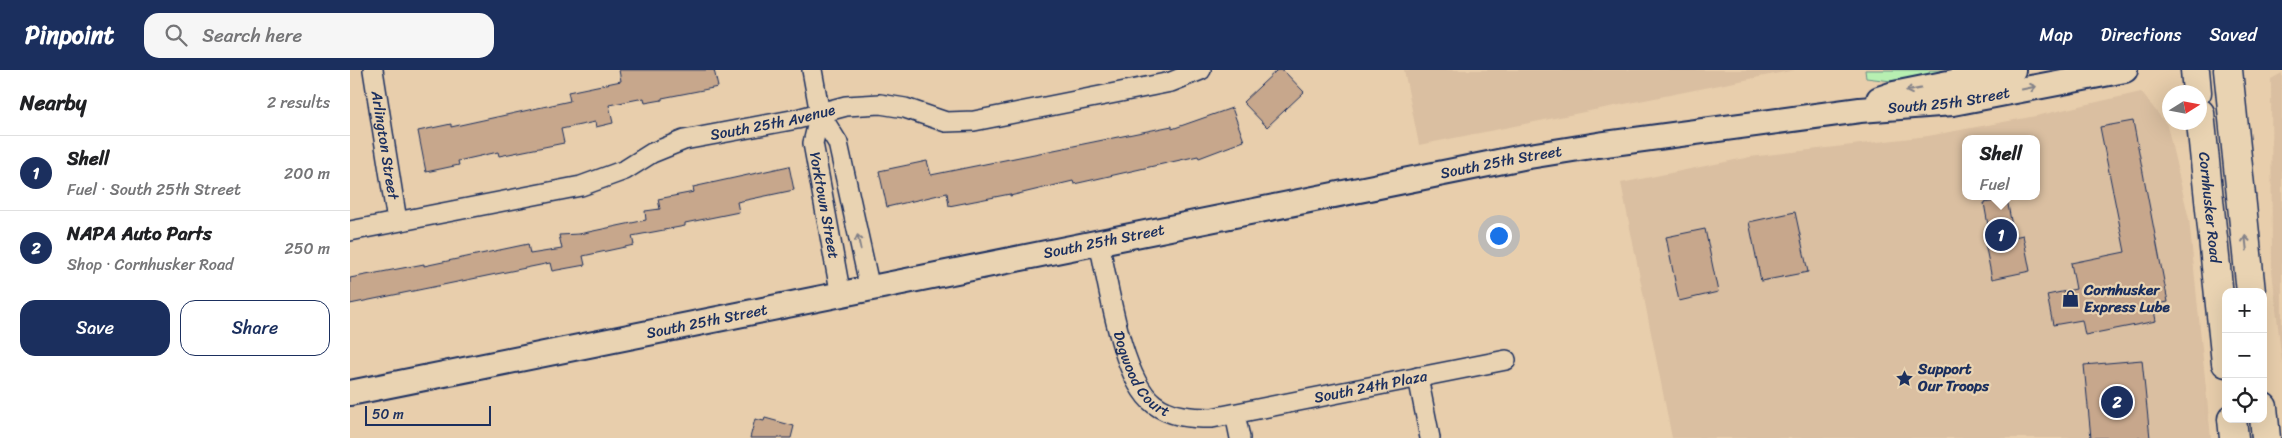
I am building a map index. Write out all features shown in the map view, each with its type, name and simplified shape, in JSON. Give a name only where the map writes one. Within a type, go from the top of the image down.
[{"type":"main road","points":[[2195,70],[2196,85]]},
{"type":"main road","points":[[2228,70],[2251,288]]},
{"type":"main road","name":"Cornhusker Road","points":[[2202,130],[2223,333]]},
{"type":"main road","points":[[2232,423],[2234,438]]},
{"type":"main road","points":[[2265,423],[2266,438]]},
{"type":"street","name":"Arlington Street","points":[[373,70],[397,221]]},
{"type":"street","name":"Yorktown Street","points":[[812,70],[820,114],[838,142],[870,289]]},
{"type":"street","name":"South 25th Avenue","points":[[350,231],[581,186],[624,170],[652,153],[684,140],[820,114],[846,106],[880,104],[905,108],[946,122],[974,120],[1171,82],[1202,70]]},
{"type":"street","name":"South 25th Street","points":[[1860,110],[1876,100],[1894,94],[2013,70]]},
{"type":"street","name":"South 25th Street","points":[[350,393],[1551,152],[1672,134],[1860,110],[1953,103],[2125,70]]},
{"type":"street","name":"Yorktown Street","points":[[820,114],[813,144],[841,296]]},
{"type":"street","name":"Dogwood Court","points":[[1099,242],[1128,364],[1139,385],[1152,403],[1169,412],[1189,418],[1212,418],[1235,414]]},
{"type":"street","name":"South 24th Plaza","points":[[1235,414],[1506,360]]},
{"type":"street","points":[[1418,377],[1430,438]]},
{"type":"street","points":[[1235,414],[1240,438]]},
{"type":"shaded area","points":[[1404,70],[1795,70],[1419,145]]},
{"type":"shaded area","points":[[2282,73],[2282,364],[2272,270],[2271,79]]},
{"type":"shaded area","points":[[2141,92],[2162,119],[2162,130],[2168,130],[2189,219],[2211,438],[1672,438],[1621,183],[1750,157],[1928,136],[2036,116]]},
{"type":"green space","points":[[1865,70],[1969,70],[1900,82],[1866,78]]},
{"type":"building","points":[[619,70],[714,70],[718,87],[645,103],[644,98],[609,105],[613,123],[596,127],[595,122],[561,129],[564,143],[499,156],[498,152],[458,161],[459,165],[426,172],[418,131],[451,124],[451,127],[570,101],[568,92],[621,81]]},
{"type":"building","points":[[1277,70],[1283,70],[1304,92],[1267,127],[1243,102]]},
{"type":"building","points":[[1232,108],[1244,141],[1199,158],[1198,156],[1074,184],[1073,181],[1010,196],[1010,194],[949,206],[947,193],[887,207],[879,171],[927,161],[931,175],[1172,126],[1172,129]]},
{"type":"building","points":[[2133,121],[2168,302],[2153,305],[2156,321],[2085,335],[2082,320],[2053,325],[2047,295],[2076,289],[2071,263],[2125,252],[2100,127]]},
{"type":"building","points":[[789,166],[794,190],[737,202],[739,212],[685,223],[685,226],[632,236],[634,245],[583,256],[585,265],[552,271],[550,263],[350,304],[350,278],[424,264],[424,266],[528,244],[530,254],[562,249],[559,235],[579,234],[646,220],[645,211],[660,209],[658,199],[694,192],[693,187]]},
{"type":"building","points":[[2007,200],[2014,237],[2023,235],[2030,271],[1992,279],[1985,243],[1991,242],[1984,203]]},
{"type":"building","points":[[1795,212],[1808,272],[1761,281],[1749,222]]},
{"type":"building","points":[[1705,229],[1718,292],[1679,301],[1666,237]]},
{"type":"building","points":[[2142,360],[2150,438],[2091,438],[2084,365]]},
{"type":"building","points":[[765,418],[794,426],[791,438],[750,438],[755,419],[764,421]]},
{"type":"place","name":"Shell","points":[[2001,235]]},
{"type":"place","name":"Cornhusker Express Lube","points":[[2070,299]]},
{"type":"place","name":"Support Our Troops","points":[[1904,378]]},
{"type":"place","name":"NAPA Auto Parts","points":[[2117,402]]}]
